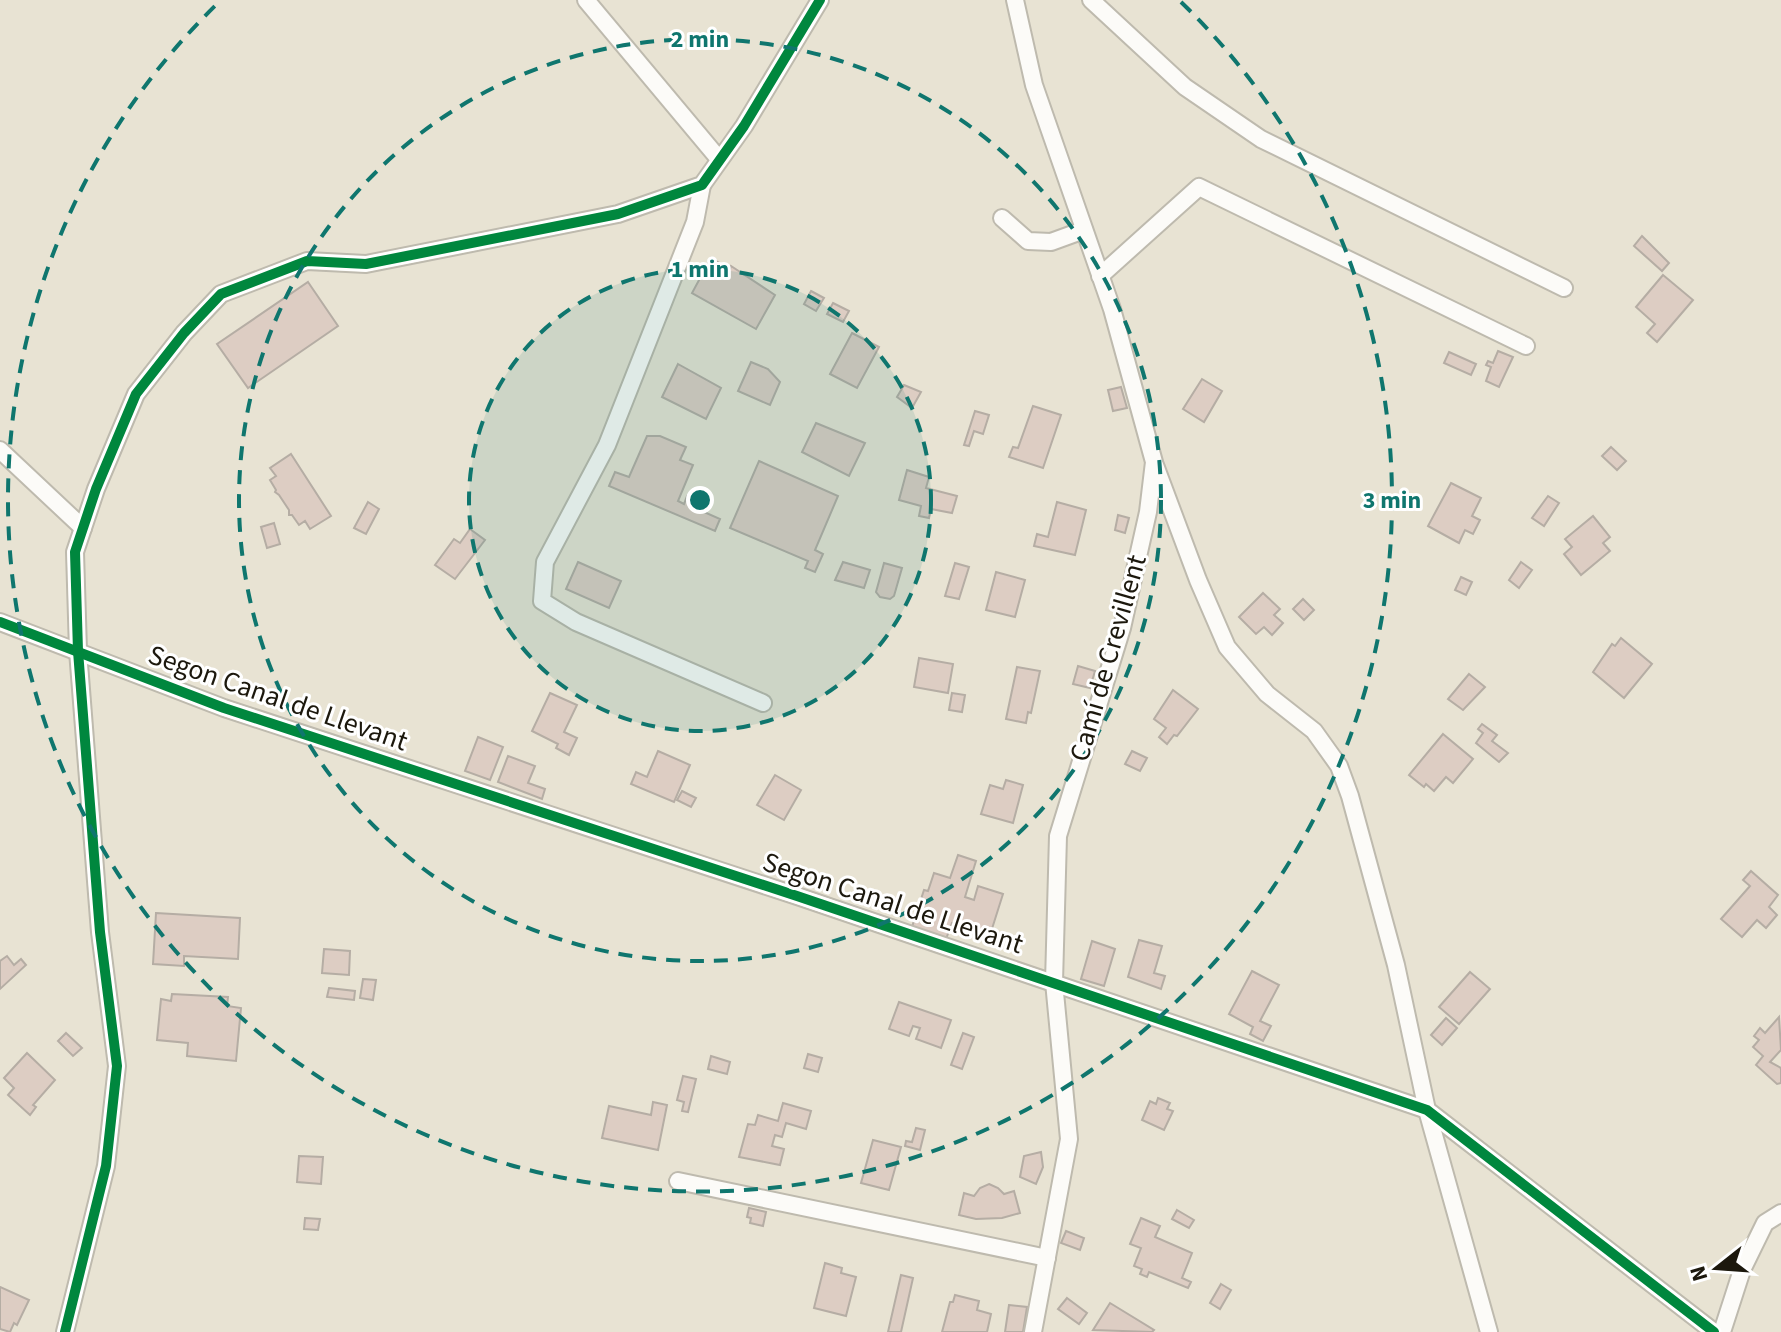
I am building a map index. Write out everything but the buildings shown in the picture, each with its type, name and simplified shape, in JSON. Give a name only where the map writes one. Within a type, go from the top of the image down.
[{"type":"street","points":[[586,0],[719,159]]},
{"type":"street","name":"Camí de Crevillent","points":[[1015,0],[1034,85],[1112,309],[1154,462],[1148,512],[1122,628],[1058,836],[1054,982],[1069,1139],[1033,1332]]},
{"type":"street","points":[[1091,0],[1185,87],[1261,139],[1564,288]]},
{"type":"street","points":[[763,703],[576,622],[542,601],[545,562],[607,445],[695,222],[702,185],[744,126],[815,2]]},
{"type":"street","points":[[65,1332],[106,1166],[117,1066],[100,932],[78,651],[75,552],[96,489],[136,394],[184,333],[221,294],[307,261],[366,264],[618,214],[702,185]]},
{"type":"street","points":[[1100,276],[1199,187],[1526,346]]},
{"type":"street","points":[[1002,218],[1028,241],[1051,242],[1084,230]]},
{"type":"street","points":[[0,450],[83,528]]},
{"type":"street","points":[[1154,462],[1227,647],[1267,694],[1314,731],[1339,766],[1396,965],[1427,1110],[1489,1332]]},
{"type":"street","name":"Segon Canal de Llevant","points":[[0,622],[224,708],[1054,982],[1427,1110],[1714,1332]]},
{"type":"street","points":[[678,1181],[1047,1258]]},
{"type":"street","points":[[1722,1332],[1742,1270],[1765,1223],[1781,1213]]},
{"type":"cycle path","points":[[65,1332],[106,1166],[117,1066],[100,932],[78,651],[75,552],[96,489],[136,394],[184,333],[221,294],[307,261],[366,264],[618,214],[702,185],[744,126],[820,0]]},
{"type":"cycle path","points":[[0,622],[224,708],[797,896],[1427,1110],[1714,1332]]}]
